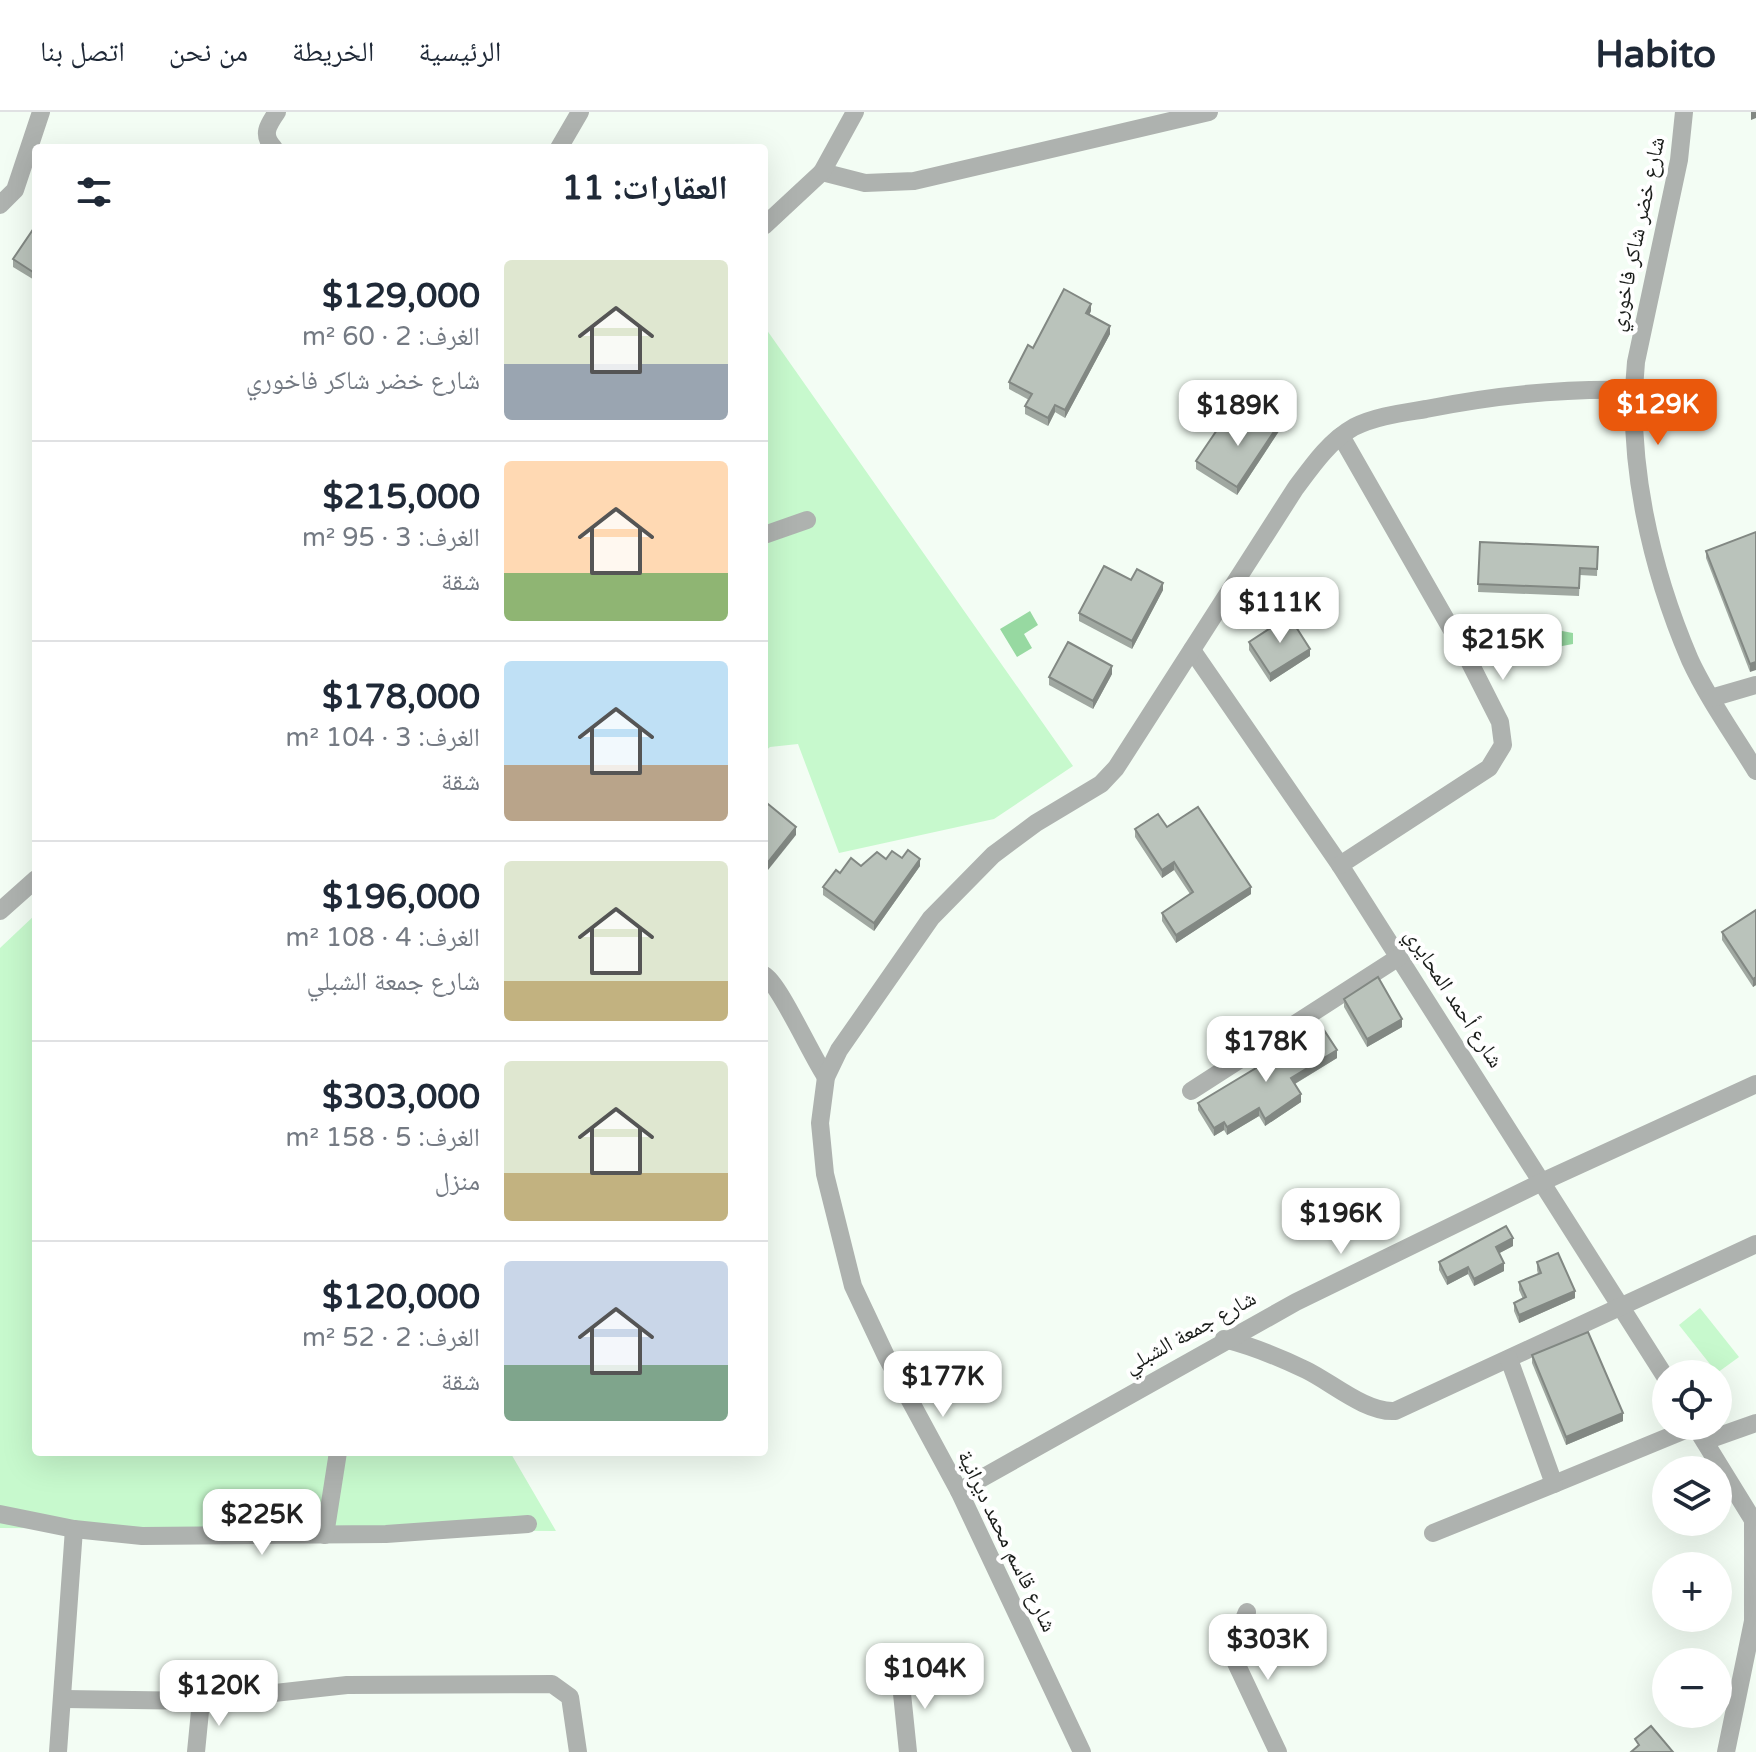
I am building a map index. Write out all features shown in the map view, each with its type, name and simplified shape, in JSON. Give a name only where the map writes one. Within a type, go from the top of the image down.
[{"type":"street","points":[[0,205],[15,190],[41,112]]},
{"type":"street","points":[[270,144],[266,131],[277,112]]},
{"type":"street","points":[[561,144],[580,112]]},
{"type":"street","points":[[768,222],[822,172],[855,112]]},
{"type":"street","points":[[822,172],[865,183],[914,181],[1209,112]]},
{"type":"street","name":"شارع خضر شاكر فاخوري","points":[[1684,112],[1679,160],[1641,333],[1633,390],[1648,529],[1675,620],[1711,698],[1756,771]]},
{"type":"street","points":[[1340,865],[1489,768],[1500,755],[1503,734],[1465,653],[1341,436],[1377,419],[1491,396],[1530,391],[1633,390]]},
{"type":"street","name":"شارع قاسم محمد ديرانية","points":[[1082,1752],[959,1491],[886,1356],[853,1286],[821,1148],[820,1113],[826,1077],[839,1050],[931,918],[993,855],[1108,776],[1295,489],[1320,455],[1341,436]]},
{"type":"street","points":[[768,534],[807,520]]},
{"type":"street","name":"شارع أحمد المحايري","points":[[1192,650],[1340,865],[1655,1360]]},
{"type":"street","points":[[1711,698],[1756,685]]},
{"type":"street","points":[[0,911],[32,883]]},
{"type":"street","points":[[1191,1091],[1399,957]]},
{"type":"street","points":[[768,979],[781,991],[798,1031],[826,1077]]},
{"type":"street","name":"شارع جمعة الشبلي","points":[[959,1491],[1224,1339],[1544,1181],[1756,1084]]},
{"type":"street","points":[[1224,1339],[1248,1345],[1304,1369],[1389,1412],[1404,1410],[1756,1244]]},
{"type":"street","points":[[1509,1359],[1554,1484]]},
{"type":"street","points":[[1732,1426],[1756,1423]]},
{"type":"street","points":[[1433,1533],[1674,1440]]},
{"type":"street","points":[[1704,1440],[1753,1520],[1753,1621],[1726,1752]]},
{"type":"street","points":[[325,1535],[337,1456]]},
{"type":"street","points":[[0,1514],[74,1529],[142,1536],[325,1535],[528,1524]]},
{"type":"street","points":[[58,1752],[65,1699],[74,1529]]},
{"type":"street","points":[[1247,1612],[1236,1639],[1236,1663],[1278,1752]]},
{"type":"street","points":[[900,1674],[908,1752]]},
{"type":"street","points":[[65,1699],[201,1701],[347,1685],[552,1684],[570,1697],[578,1752]]},
{"type":"street","points":[[196,1752],[201,1701]]},
{"type":"shaded area","points":[[768,332],[1073,766],[994,819],[839,853],[798,744],[768,749]]},
{"type":"shaded area","points":[[1030,611],[1038,625],[1024,634],[1032,648],[1017,657],[1000,629]]},
{"type":"shaded area","points":[[1551,629],[1573,633],[1573,644],[1546,649],[1532,643],[1535,632]]},
{"type":"shaded area","points":[[32,918],[32,1456],[512,1456],[556,1531],[0,1528],[0,948]]},
{"type":"shaded area","points":[[1700,1308],[1739,1357],[1732,1362],[1707,1360],[1679,1325]]},
{"type":"building","points":[[32,231],[32,271],[13,259]]},
{"type":"building","points":[[1064,289],[1091,304],[1086,313],[1110,326],[1065,410],[1055,405],[1048,418],[1025,406],[1032,394],[1009,382],[1028,345],[1033,348]]},
{"type":"building","points":[[1254,408],[1279,424],[1237,487],[1196,461],[1221,424],[1237,434]]},
{"type":"building","points":[[1756,532],[1756,662],[1750,664],[1706,551]]},
{"type":"building","points":[[1480,542],[1598,547],[1597,569],[1580,568],[1579,588],[1478,584]]},
{"type":"building","points":[[1104,566],[1131,580],[1137,569],[1163,583],[1132,641],[1079,613]]},
{"type":"building","points":[[1289,616],[1310,649],[1270,674],[1249,642]]},
{"type":"building","points":[[1068,642],[1112,666],[1093,701],[1049,677]]},
{"type":"building","points":[[768,804],[796,827],[768,862]]},
{"type":"building","points":[[1198,807],[1251,887],[1176,935],[1162,913],[1193,892],[1174,862],[1162,870],[1135,829],[1158,814],[1167,827]]},
{"type":"building","points":[[908,850],[920,859],[874,923],[823,887],[836,870],[840,873],[851,858],[861,866],[877,852],[886,859],[892,851],[902,858]]},
{"type":"building","points":[[1756,910],[1756,977],[1753,979],[1722,932]]},
{"type":"building","points":[[1378,977],[1402,1019],[1367,1039],[1344,999]]},
{"type":"building","points":[[1322,1027],[1337,1050],[1291,1078],[1301,1094],[1265,1119],[1259,1108],[1227,1127],[1224,1122],[1214,1128],[1198,1103],[1281,1053],[1288,1058],[1304,1048],[1302,1039]]},
{"type":"building","points":[[1506,1226],[1513,1238],[1496,1247],[1504,1263],[1474,1279],[1468,1267],[1447,1278],[1439,1262]]},
{"type":"building","points":[[1558,1253],[1575,1291],[1519,1315],[1514,1303],[1526,1297],[1519,1282],[1541,1273],[1537,1262]]},
{"type":"building","points":[[1588,1332],[1623,1413],[1566,1437],[1532,1355]]},
{"type":"building","points":[[1651,1726],[1673,1752],[1631,1752],[1639,1745],[1635,1739]]}]
